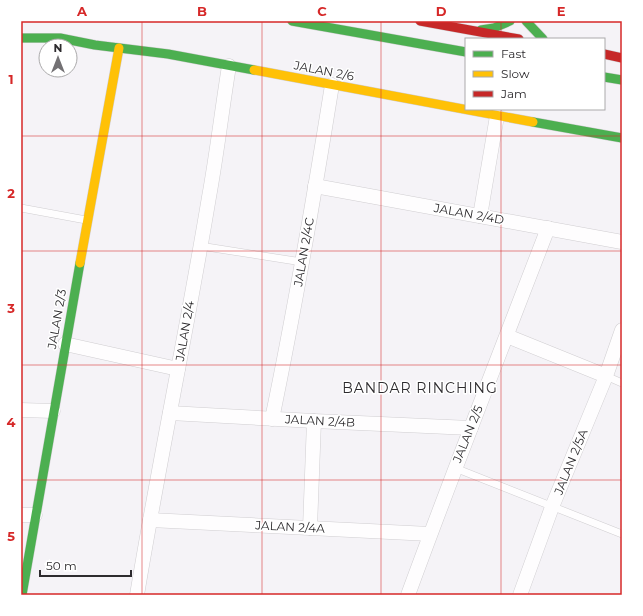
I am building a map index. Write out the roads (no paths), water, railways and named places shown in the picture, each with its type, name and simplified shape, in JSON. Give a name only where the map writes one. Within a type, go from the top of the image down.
[{"type":"street","points":[[292,21],[465,52]]},
{"type":"street","points":[[420,21],[510,38]]},
{"type":"street","points":[[475,31],[494,28],[510,21]]},
{"type":"street","points":[[515,38],[519,21]]},
{"type":"street","points":[[526,21],[542,38]]},
{"type":"street","name":"JALAN 2/6","points":[[21,38],[60,38],[119,48],[168,54],[465,110]]},
{"type":"street","name":"JALAN 2/3","points":[[22,595],[53,411],[119,48]]},
{"type":"street","points":[[605,54],[622,58]]},
{"type":"street","name":"JALAN 2/4","points":[[137,595],[209,197],[229,66]]},
{"type":"street","points":[[605,77],[622,80]]},
{"type":"street","name":"JALAN 2/4C","points":[[272,419],[302,262],[332,85]]},
{"type":"street","name":"JALAN 2/6","points":[[465,110],[622,138]]},
{"type":"street","points":[[480,216],[497,116]]},
{"type":"street","name":"JALAN 2/4D","points":[[315,186],[622,242]]},
{"type":"street","name":"JALAN 2/5","points":[[408,595],[470,428],[548,228]]},
{"type":"street","name":"JALAN 2/5A","points":[[520,595],[552,507],[606,376],[622,330]]},
{"type":"street","points":[[506,336],[606,376]]},
{"type":"street","points":[[65,344],[178,369]]},
{"type":"street","points":[[21,410],[53,411]]},
{"type":"street","name":"JALAN 2/4B","points":[[170,413],[314,422],[470,428]]},
{"type":"street","points":[[310,528],[314,422]]},
{"type":"street","points":[[21,514],[36,515]]},
{"type":"street","name":"JALAN 2/4A","points":[[150,520],[430,534]]},
{"type":"lane","points":[[21,208],[88,220]]},
{"type":"lane","points":[[200,246],[302,262]]},
{"type":"lane","points":[[606,376],[622,383]]},
{"type":"lane","points":[[455,468],[622,534]]},
{"type":"district","name":"BANDAR RINCHING","points":[[420,388]]}]
